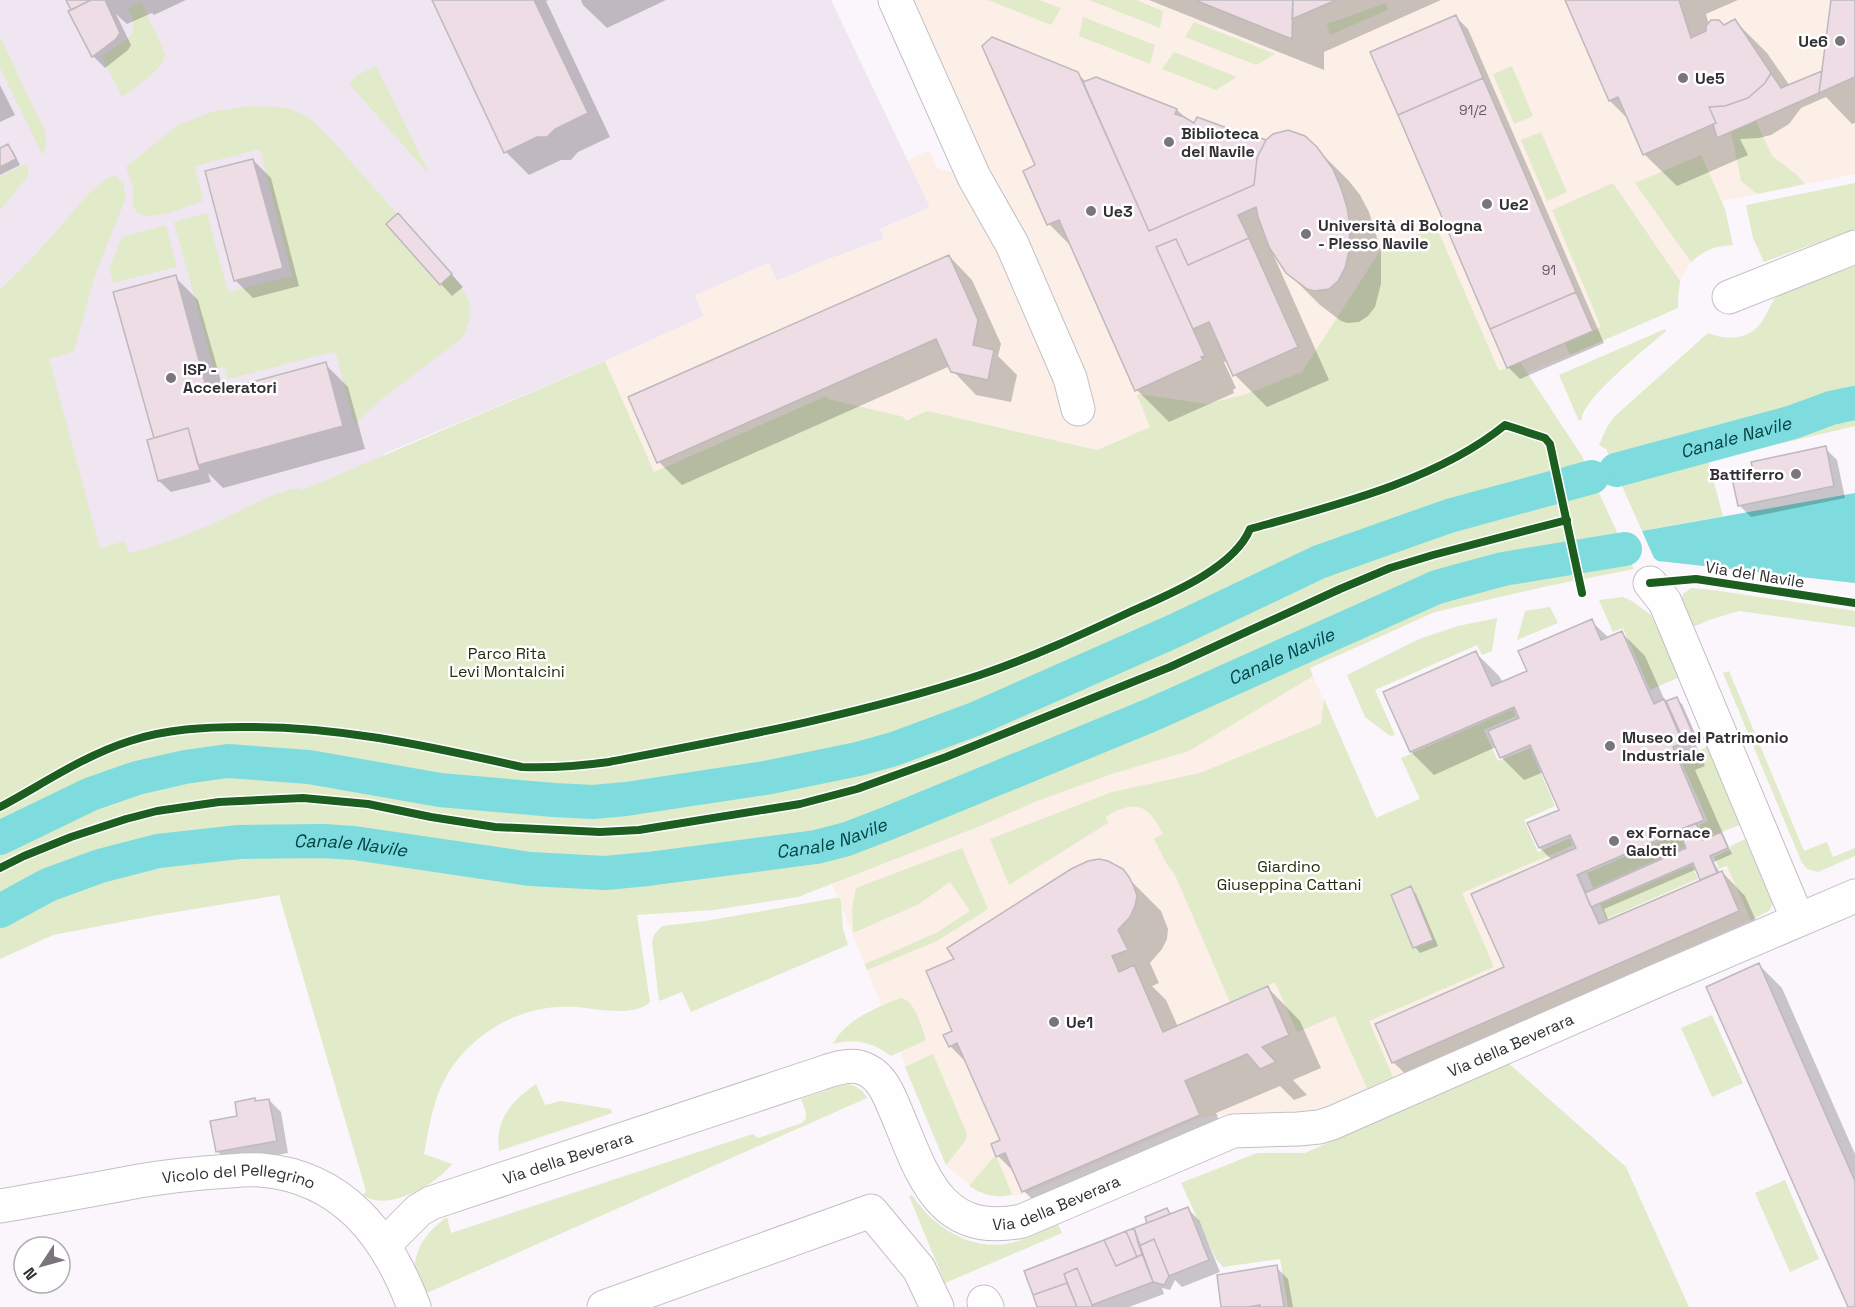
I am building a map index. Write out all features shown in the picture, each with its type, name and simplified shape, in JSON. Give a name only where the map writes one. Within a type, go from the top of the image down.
[{"type":"street","points":[[895,0],[974,177],[1012,244],[1070,378],[1078,409]]},
{"type":"street","points":[[1729,297],[1855,247]]},
{"type":"street","points":[[1650,583],[1665,602],[1798,920]]},
{"type":"street","name":"Via della Beverara","points":[[385,1244],[419,1210],[431,1203],[819,1074],[850,1066],[871,1072],[883,1085],[922,1173],[941,1202],[975,1222],[998,1224],[1022,1221],[1233,1131],[1298,1129],[1332,1123],[1855,896]]},
{"type":"street","name":"Vicolo del Pellegrino","points":[[0,1206],[183,1174],[260,1169],[291,1174],[320,1185],[346,1202],[366,1221],[385,1244],[414,1307]]},
{"type":"street","points":[[603,1307],[871,1211],[919,1269],[937,1307]]},
{"type":"shaded area","points":[[0,0],[831,0],[930,207],[881,229],[884,239],[777,281],[768,263],[695,296],[704,316],[605,361],[386,453],[0,731]]},
{"type":"shaded area","name":"Università di Bologna - Plesso Navile","points":[[895,0],[1855,0],[1855,174],[1722,201],[1733,245],[1713,248],[1700,254],[1691,262],[1680,281],[1678,308],[1454,404],[1150,427],[1097,450],[1009,430],[906,421],[828,399],[826,396],[653,472],[605,361],[704,316],[695,295],[769,263],[777,281],[883,239],[880,229],[930,207],[908,160],[929,150],[938,169],[973,176]]},
{"type":"shaded area","points":[[1313,676],[1376,818],[1441,789],[1434,905],[1567,847],[1600,922],[1728,868],[1773,902],[1772,907],[1764,914],[1333,1104],[1312,1111],[1237,1113],[1200,1118],[1023,1195],[994,1196],[976,1191],[946,1165],[832,884],[983,825],[1037,801],[1112,774],[1189,751]]},
{"type":"green space","points":[[988,0],[1039,0],[1061,8],[1051,25]]},
{"type":"green space","points":[[1089,0],[1136,0],[1163,11],[1160,28]]},
{"type":"green space","points":[[141,2],[165,53],[164,59],[155,72],[122,97],[102,57],[131,36],[134,22],[128,9]]},
{"type":"green space","points":[[1386,3],[1388,10],[1330,35],[1327,24]]},
{"type":"green space","points":[[1083,17],[1155,45],[1150,64],[1079,36]]},
{"type":"green space","points":[[1194,22],[1275,54],[1256,65],[1185,37]]},
{"type":"green space","points":[[0,37],[45,131],[46,144],[43,156],[0,68]]},
{"type":"green space","points":[[1174,52],[1237,77],[1216,90],[1162,69]]},
{"type":"green space","points":[[376,66],[427,172],[351,86],[350,83],[356,76]]},
{"type":"green space","points":[[1512,66],[1533,116],[1514,124],[1493,74]]},
{"type":"green space","points":[[253,106],[289,108],[308,117],[330,138],[397,214],[386,225],[439,285],[451,275],[463,290],[470,304],[467,328],[462,338],[374,405],[356,423],[336,354],[333,352],[228,379],[225,367],[214,369],[174,222],[207,213],[228,292],[292,276],[260,149],[195,166],[203,201],[148,216],[139,214],[132,205],[134,190],[126,167],[178,125],[215,111]]},
{"type":"green space","points":[[1756,121],[1772,156],[1805,184],[1757,194],[1741,181],[1731,132]]},
{"type":"green space","points":[[1541,132],[1567,192],[1547,201],[1521,140]]},
{"type":"green space","points":[[1701,155],[1725,209],[1733,245],[1710,249],[1691,262],[1635,183]]},
{"type":"green space","points":[[26,164],[28,176],[0,210],[0,176]]},
{"type":"green space","name":"Parco Rita Levi Montalcini","points":[[115,175],[123,184],[126,197],[95,275],[74,351],[49,359],[100,548],[125,541],[128,553],[171,541],[274,495],[299,488],[303,490],[605,361],[654,472],[826,396],[828,399],[904,417],[906,421],[927,411],[1097,450],[1150,427],[1137,395],[1206,404],[1244,395],[1302,372],[1380,251],[1436,226],[1499,371],[1520,362],[1582,456],[1634,569],[1435,612],[1310,668],[1313,676],[1189,751],[1112,774],[1037,801],[983,825],[798,897],[713,910],[637,915],[650,1002],[643,1007],[624,1011],[574,1007],[537,1010],[518,1015],[485,1034],[470,1046],[447,1075],[432,1113],[424,1154],[452,1164],[435,1180],[411,1194],[385,1201],[373,1200],[363,1195],[366,1191],[279,895],[53,935],[0,959],[0,289],[35,255],[90,193]]},
{"type":"green space","points":[[1613,183],[1680,281],[1678,308],[1570,355],[1565,343],[1601,327],[1552,210]]},
{"type":"green space","points":[[1855,183],[1855,229],[1764,262],[1753,238],[1746,205]]},
{"type":"green space","points":[[166,225],[177,267],[113,283],[109,268],[122,237]]},
{"type":"green space","points":[[1855,266],[1855,392],[1613,464],[1606,449],[1599,445],[1607,427],[1615,416],[1708,333],[1731,338],[1752,332],[1763,320],[1777,295]]},
{"type":"green space","points":[[1665,329],[1666,331],[1604,386],[1579,421],[1559,375]]},
{"type":"green space","points":[[1855,413],[1855,426],[1708,461],[1723,516],[1642,531],[1619,479],[1671,467],[1720,451],[1738,450],[1828,419]]},
{"type":"green space","points":[[1691,588],[1855,611],[1855,627],[1739,611],[1693,627],[1682,599],[1683,594]]},
{"type":"green space","points":[[1623,597],[1651,615],[1680,677],[1650,690],[1623,628],[1613,632],[1599,600]]},
{"type":"green space","points":[[1550,607],[1558,623],[1517,640],[1525,611]]},
{"type":"green space","points":[[1497,618],[1492,651],[1482,655],[1477,645],[1375,690],[1395,735],[1390,736],[1365,717],[1347,675],[1419,639],[1458,626]]},
{"type":"green space","points":[[1729,671],[1804,851],[1827,842],[1833,857],[1855,848],[1855,856],[1818,872],[1807,869],[1802,863],[1723,673]]},
{"type":"green space","name":"Giardino Giuseppina Cattani","points":[[1324,699],[1376,818],[1420,799],[1401,758],[1513,709],[1516,716],[1484,730],[1498,761],[1530,748],[1555,806],[1524,820],[1538,852],[1570,838],[1573,845],[1462,893],[1494,967],[1369,1021],[1393,1077],[1367,1088],[1335,1016],[1297,1032],[1275,982],[1230,1002],[1175,875],[1154,839],[1163,834],[1158,824],[1146,811],[1133,807],[1116,811],[1106,817],[1108,823],[1009,885],[990,839],[1112,792],[1200,773],[1321,724]]},
{"type":"green space","points":[[1709,746],[1743,824],[1705,838],[1699,825],[1708,821],[1680,759]]},
{"type":"green space","points":[[1678,833],[1685,847],[1593,888],[1587,873]]},
{"type":"green space","points":[[1748,838],[1773,902],[1770,910],[1751,920],[1727,866],[1719,869],[1714,857]]},
{"type":"green space","points":[[962,848],[988,909],[937,941],[867,970],[865,964],[936,933],[970,911],[950,882],[919,904],[853,933],[852,909],[856,888]]},
{"type":"green space","points":[[1692,865],[1698,879],[1606,919],[1600,904]]},
{"type":"green space","points":[[836,898],[841,901],[843,929],[848,945],[691,1012],[682,992],[659,1001],[652,942],[654,935],[662,926],[705,921]]},
{"type":"green space","points":[[901,998],[911,1004],[914,1009],[926,1040],[891,1056],[863,1042],[849,1041],[833,1044],[853,1021]]},
{"type":"green space","points":[[1712,1015],[1743,1083],[1712,1097],[1681,1028]]},
{"type":"green space","points":[[933,1054],[967,1134],[965,1141],[946,1165],[905,1067]]},
{"type":"green space","points":[[1508,1063],[1626,1167],[1689,1307],[1288,1307],[1280,1259],[1223,1267],[1216,1259],[1181,1183],[1257,1153],[1305,1153]]},
{"type":"green space","points":[[536,1084],[545,1105],[561,1101],[611,1109],[612,1113],[499,1151],[498,1140],[502,1121],[512,1104]]},
{"type":"green space","points":[[849,1084],[860,1089],[867,1098],[420,1296],[415,1273],[419,1248],[428,1234],[447,1217],[451,1233],[753,1134],[758,1138],[802,1123],[806,1115],[801,1099]]},
{"type":"green space","points":[[993,1158],[997,1158],[1012,1194],[990,1195],[969,1186]]},
{"type":"green space","points":[[1785,1180],[1819,1259],[1790,1272],[1755,1193]]},
{"type":"green space","points":[[912,1195],[942,1227],[982,1244],[1011,1243],[1058,1224],[1062,1233],[945,1283],[909,1196]]},
{"type":"water","points":[[1855,493],[1855,583],[1658,561],[1654,558],[1642,531]]},
{"type":"building","points":[[66,0],[91,0],[71,10]]},
{"type":"building","points":[[91,0],[105,0],[120,33],[116,39],[92,57],[68,11]]},
{"type":"building","points":[[432,0],[534,0],[588,113],[555,129],[547,137],[537,137],[504,153]]},
{"type":"building","points":[[1195,0],[1293,0],[1292,39],[1237,17]]},
{"type":"building","points":[[1293,0],[1336,0],[1292,19]]},
{"type":"building","name":"Ue5","points":[[1565,0],[1679,0],[1691,38],[1706,31],[1706,26],[1711,20],[1719,20],[1724,25],[1735,19],[1771,73],[1765,83],[1748,98],[1725,106],[1709,107],[1716,123],[1643,155],[1618,97],[1609,101]]},
{"type":"building","name":"Ue6","points":[[1831,0],[1855,0],[1855,77],[1819,93]]},
{"type":"building","points":[[1456,15],[1483,78],[1398,115],[1370,52]]},
{"type":"building","name":"Ue3","points":[[992,37],[1078,72],[1149,231],[1254,185],[1257,158],[1266,140],[1273,134],[1288,130],[1305,136],[1317,147],[1333,169],[1347,207],[1350,226],[1349,251],[1345,268],[1338,281],[1329,289],[1314,291],[1307,289],[1286,273],[1269,247],[1256,207],[1238,215],[1249,238],[1188,265],[1176,239],[1156,247],[1205,356],[1201,357],[1203,360],[1135,391],[1059,220],[1047,225],[1023,171],[1035,165],[982,46]]},
{"type":"building","points":[[1822,71],[1819,93],[1717,138],[1713,124],[1716,123],[1709,107],[1725,106],[1748,98],[1765,83],[1771,73],[1781,88]]},
{"type":"building","points":[[1096,77],[1177,109],[1175,114],[1194,123],[1197,117],[1266,140],[1257,158],[1254,185],[1149,231],[1083,82]]},
{"type":"building","name":"Ue2","points":[[1483,78],[1576,292],[1490,329],[1398,115]]},
{"type":"building","points":[[8,144],[16,159],[0,167],[0,148]]},
{"type":"building","points":[[253,159],[283,268],[234,281],[205,171]]},
{"type":"building","points":[[398,213],[452,274],[440,285],[386,224]]},
{"type":"building","points":[[1249,238],[1298,347],[1233,376],[1209,322],[1193,329],[1156,247],[1176,239],[1188,265]]},
{"type":"building","points":[[949,255],[978,320],[973,345],[994,350],[988,380],[951,372],[936,339],[657,463],[628,397]]},
{"type":"building","name":"ISP - Acceleratori","points":[[176,275],[208,394],[326,362],[343,426],[198,465],[188,428],[154,438],[113,292]]},
{"type":"building","points":[[1576,292],[1593,331],[1507,368],[1490,329]]},
{"type":"building","points":[[188,428],[200,470],[158,481],[147,440]]},
{"type":"building","points":[[1826,446],[1834,486],[1738,506],[1731,474],[1753,470],[1751,462]]},
{"type":"building","name":"ex Fornace Galotti","points":[[1592,619],[1601,640],[1622,631],[1654,704],[1664,699],[1683,743],[1673,747],[1704,820],[1577,875],[1599,924],[1722,871],[1739,911],[1392,1063],[1375,1024],[1504,967],[1471,894],[1576,848],[1570,835],[1539,848],[1527,823],[1559,810],[1530,745],[1500,758],[1488,731],[1519,718],[1514,707],[1410,752],[1383,692],[1476,651],[1492,686],[1527,671],[1518,651]]},
{"type":"building","points":[[1677,697],[1693,734],[1683,739],[1666,701]]},
{"type":"building","points":[[1696,823],[1703,840],[1721,832],[1728,848],[1710,856],[1717,873],[1700,880],[1693,863],[1591,907],[1585,893],[1686,848],[1679,830]]},
{"type":"building","name":"Ue1","points":[[1099,859],[1123,869],[1134,887],[1137,896],[1135,906],[1130,917],[1118,930],[1128,950],[1112,956],[1119,972],[1134,965],[1163,1032],[1268,986],[1289,1035],[1262,1047],[1276,1062],[1260,1069],[1247,1054],[1185,1081],[1200,1115],[1022,1192],[1005,1153],[996,1157],[991,1144],[1000,1140],[957,1043],[949,1047],[943,1035],[952,1031],[926,971],[954,959],[947,948],[1071,869],[1088,861]]},
{"type":"building","points":[[1411,886],[1433,940],[1413,948],[1391,895]]},
{"type":"building","points":[[1759,963],[1855,1181],[1855,1307],[1848,1307],[1706,987]]},
{"type":"building","points":[[255,1098],[255,1101],[269,1099],[277,1141],[216,1152],[210,1121],[237,1116],[235,1102]]},
{"type":"building","points":[[1188,1207],[1209,1260],[1169,1276],[1154,1239],[1139,1246],[1134,1228]]},
{"type":"building","points":[[1167,1208],[1170,1214],[1147,1223],[1145,1217]]},
{"type":"building","points":[[1134,1228],[1143,1254],[1137,1257],[1126,1231]]},
{"type":"building","points":[[1126,1231],[1137,1257],[1116,1266],[1104,1240]]},
{"type":"building","points":[[1154,1239],[1169,1276],[1164,1285],[1153,1282],[1139,1246]]},
{"type":"building","points":[[1104,1240],[1116,1266],[1143,1254],[1153,1282],[1092,1305],[1077,1268],[1064,1274],[1067,1283],[1033,1295],[1024,1271]]},
{"type":"building","points":[[1277,1265],[1284,1307],[1260,1307],[1260,1305],[1221,1307],[1217,1275]]},
{"type":"building","points":[[1077,1268],[1092,1307],[1077,1307],[1064,1274]]},
{"type":"building","points":[[1067,1283],[1077,1307],[1037,1307],[1033,1295]]},
{"type":"waterway","name":"Canale Navile","points":[[1616,470],[1855,403]]},
{"type":"waterway","name":"Canale Navile","points":[[0,838],[91,794],[137,778],[185,767],[228,761],[309,767],[440,790],[593,802],[765,778],[858,759],[894,749],[975,719],[1174,631],[1319,562],[1449,516],[1592,477]]},
{"type":"waterway","name":"Canale Navile","points":[[0,911],[48,885],[100,866],[158,851],[239,842],[354,843],[530,869],[605,873],[816,847],[847,839],[891,822],[1151,715],[1437,587],[1503,569],[1625,549]]},
{"type":"cycle path","points":[[0,807],[96,754],[144,737],[186,730],[243,727],[314,730],[418,745],[522,767],[555,767],[609,762],[842,714],[980,675],[1077,636],[1200,578],[1230,556],[1242,543],[1250,529],[1315,511],[1417,476],[1449,461],[1505,425],[1545,438],[1550,444],[1582,593]]},
{"type":"cycle path","points":[[0,868],[71,837],[126,819],[157,811],[219,802],[303,798],[368,804],[495,827],[600,832],[639,830],[800,804],[857,789],[946,757],[1170,667],[1390,568],[1567,520]]},
{"type":"cycle path","name":"Via del Navile","points":[[1650,583],[1696,579],[1855,603]]},
{"type":"place","name":"Ue6","points":[[1840,41]]},
{"type":"place","name":"Ue5","points":[[1683,78]]},
{"type":"place","name":"Biblioteca del Navile","points":[[1169,142]]},
{"type":"place","name":"Ue2","points":[[1487,204]]},
{"type":"place","name":"Ue3","points":[[1091,211]]},
{"type":"place","name":"Università di Bologna - Plesso Navile","points":[[1306,234]]},
{"type":"place","name":"ISP - Acceleratori","points":[[171,378]]},
{"type":"place","name":"Battiferro","points":[[1796,474]]},
{"type":"place","name":"Museo del Patrimonio Industriale","points":[[1610,746]]},
{"type":"place","name":"ex Fornace Galotti","points":[[1614,841]]},
{"type":"place","name":"Ue1","points":[[1054,1022]]}]
